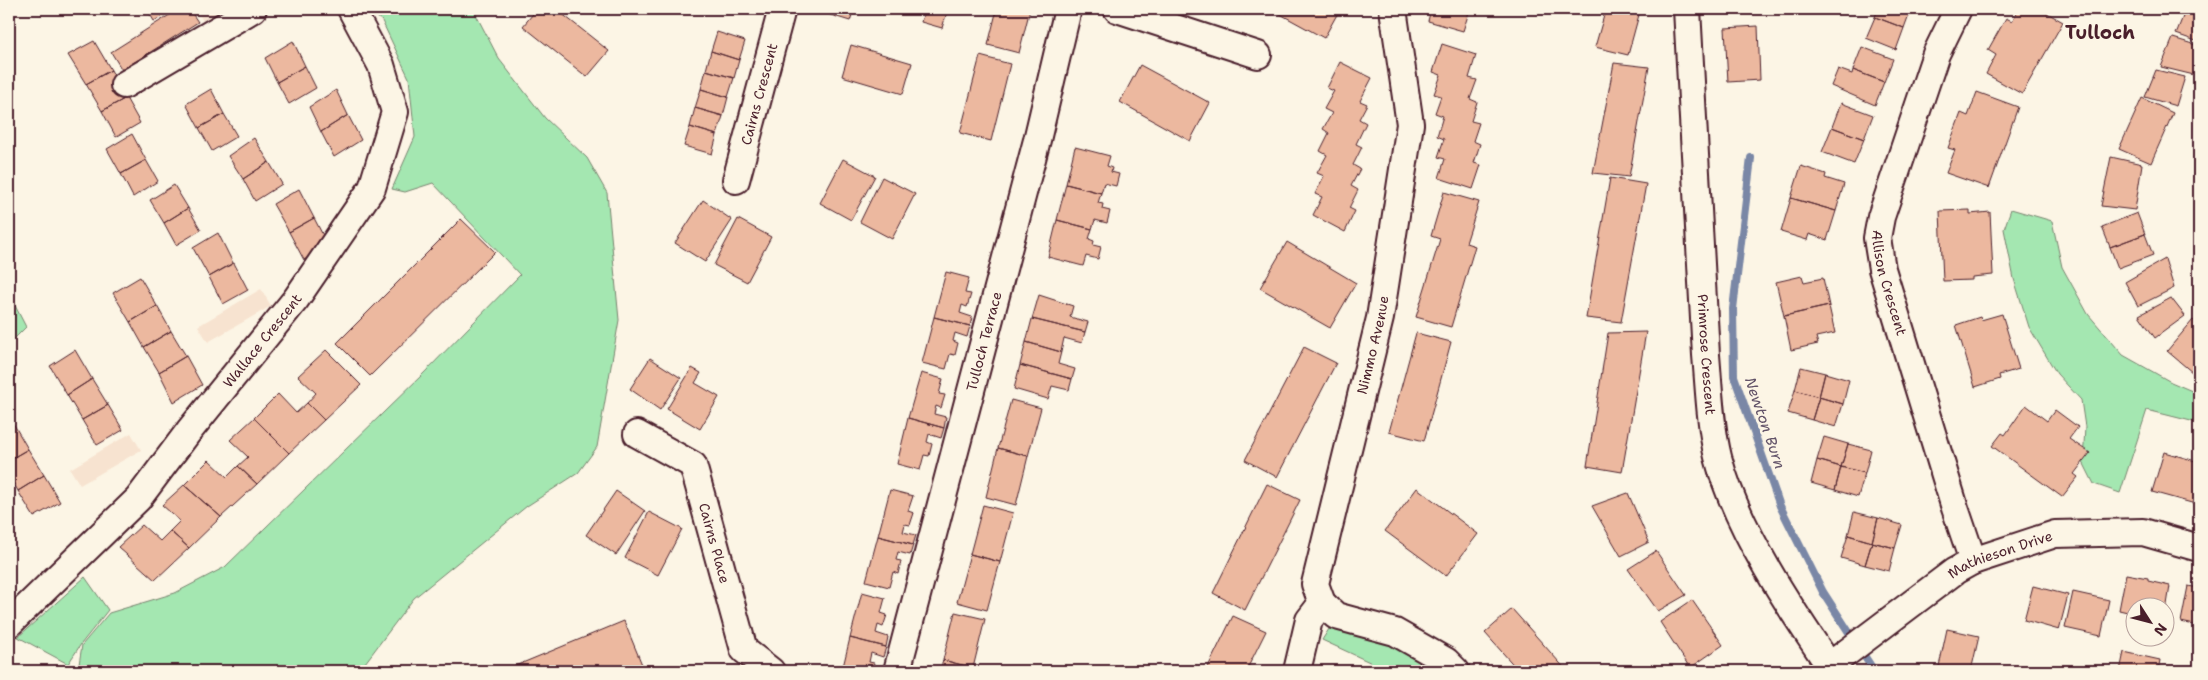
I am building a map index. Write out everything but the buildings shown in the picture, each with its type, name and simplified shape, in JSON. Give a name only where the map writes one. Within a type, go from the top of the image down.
[{"type":"street","points":[[124,85],[252,9]]},
{"type":"street","name":"Wallace Crescent","points":[[9,624],[138,499],[189,431],[296,299],[372,188],[395,112],[381,64],[351,9]]},
{"type":"street","name":"Cairns Crescent","points":[[736,180],[782,9]]},
{"type":"street","name":"Tulloch Terrace","points":[[897,671],[1034,149],[1068,9]]},
{"type":"street","points":[[1117,9],[1258,55]]},
{"type":"street","name":"Nimmo Avenue","points":[[1322,603],[1315,584],[1380,318],[1410,124],[1393,9]]},
{"type":"street","name":"Primrose Crescent","points":[[1687,9],[1705,335],[1711,410],[1718,457],[1742,521],[1762,558],[1835,664]]},
{"type":"street","name":"Allison Crescent","points":[[1958,9],[1936,54],[1881,217],[1877,238],[1882,269],[1973,561]]},
{"type":"street","name":"Cairns Place","points":[[637,434],[693,465],[744,650],[770,671]]},
{"type":"street","name":"Mathieson Drive","points":[[1835,664],[1870,634],[1955,570],[1973,561],[2055,534],[2143,532],[2199,548]]},
{"type":"street","points":[[1297,671],[1309,620],[1322,603],[1336,616],[1395,632],[1446,661],[1456,671]]},
{"type":"shaded area","points":[[196,9],[223,9],[203,21]]},
{"type":"shaded area","points":[[261,289],[271,306],[208,342],[198,326]]},
{"type":"shaded area","points":[[131,433],[141,450],[80,485],[70,469]]},
{"type":"green space","points":[[368,9],[473,9],[499,59],[545,118],[587,158],[607,193],[619,320],[597,447],[578,473],[527,506],[414,598],[359,671],[78,671],[82,645],[109,613],[175,593],[225,567],[423,374],[520,275],[433,183],[405,192],[392,189],[415,137],[409,78],[382,21]]},
{"type":"green space","points":[[2011,209],[2052,221],[2062,267],[2088,314],[2123,355],[2171,382],[2199,394],[2199,423],[2147,410],[2120,493],[2094,484],[2083,462],[2085,427],[2081,400],[2057,374],[2029,327],[2014,279],[2004,229]]},
{"type":"green space","points":[[9,294],[26,327],[9,344]]},
{"type":"green space","points":[[85,577],[108,610],[68,664],[18,637]]},
{"type":"green space","points":[[1329,629],[1358,633],[1386,642],[1412,655],[1436,671],[1389,671],[1322,640]]},
{"type":"waterway","name":"Newton Burn","points":[[1751,158],[1733,309],[1734,376],[1780,506],[1823,592],[1874,671]]},
{"type":"district","name":"Tulloch","points":[[2100,32]]}]
